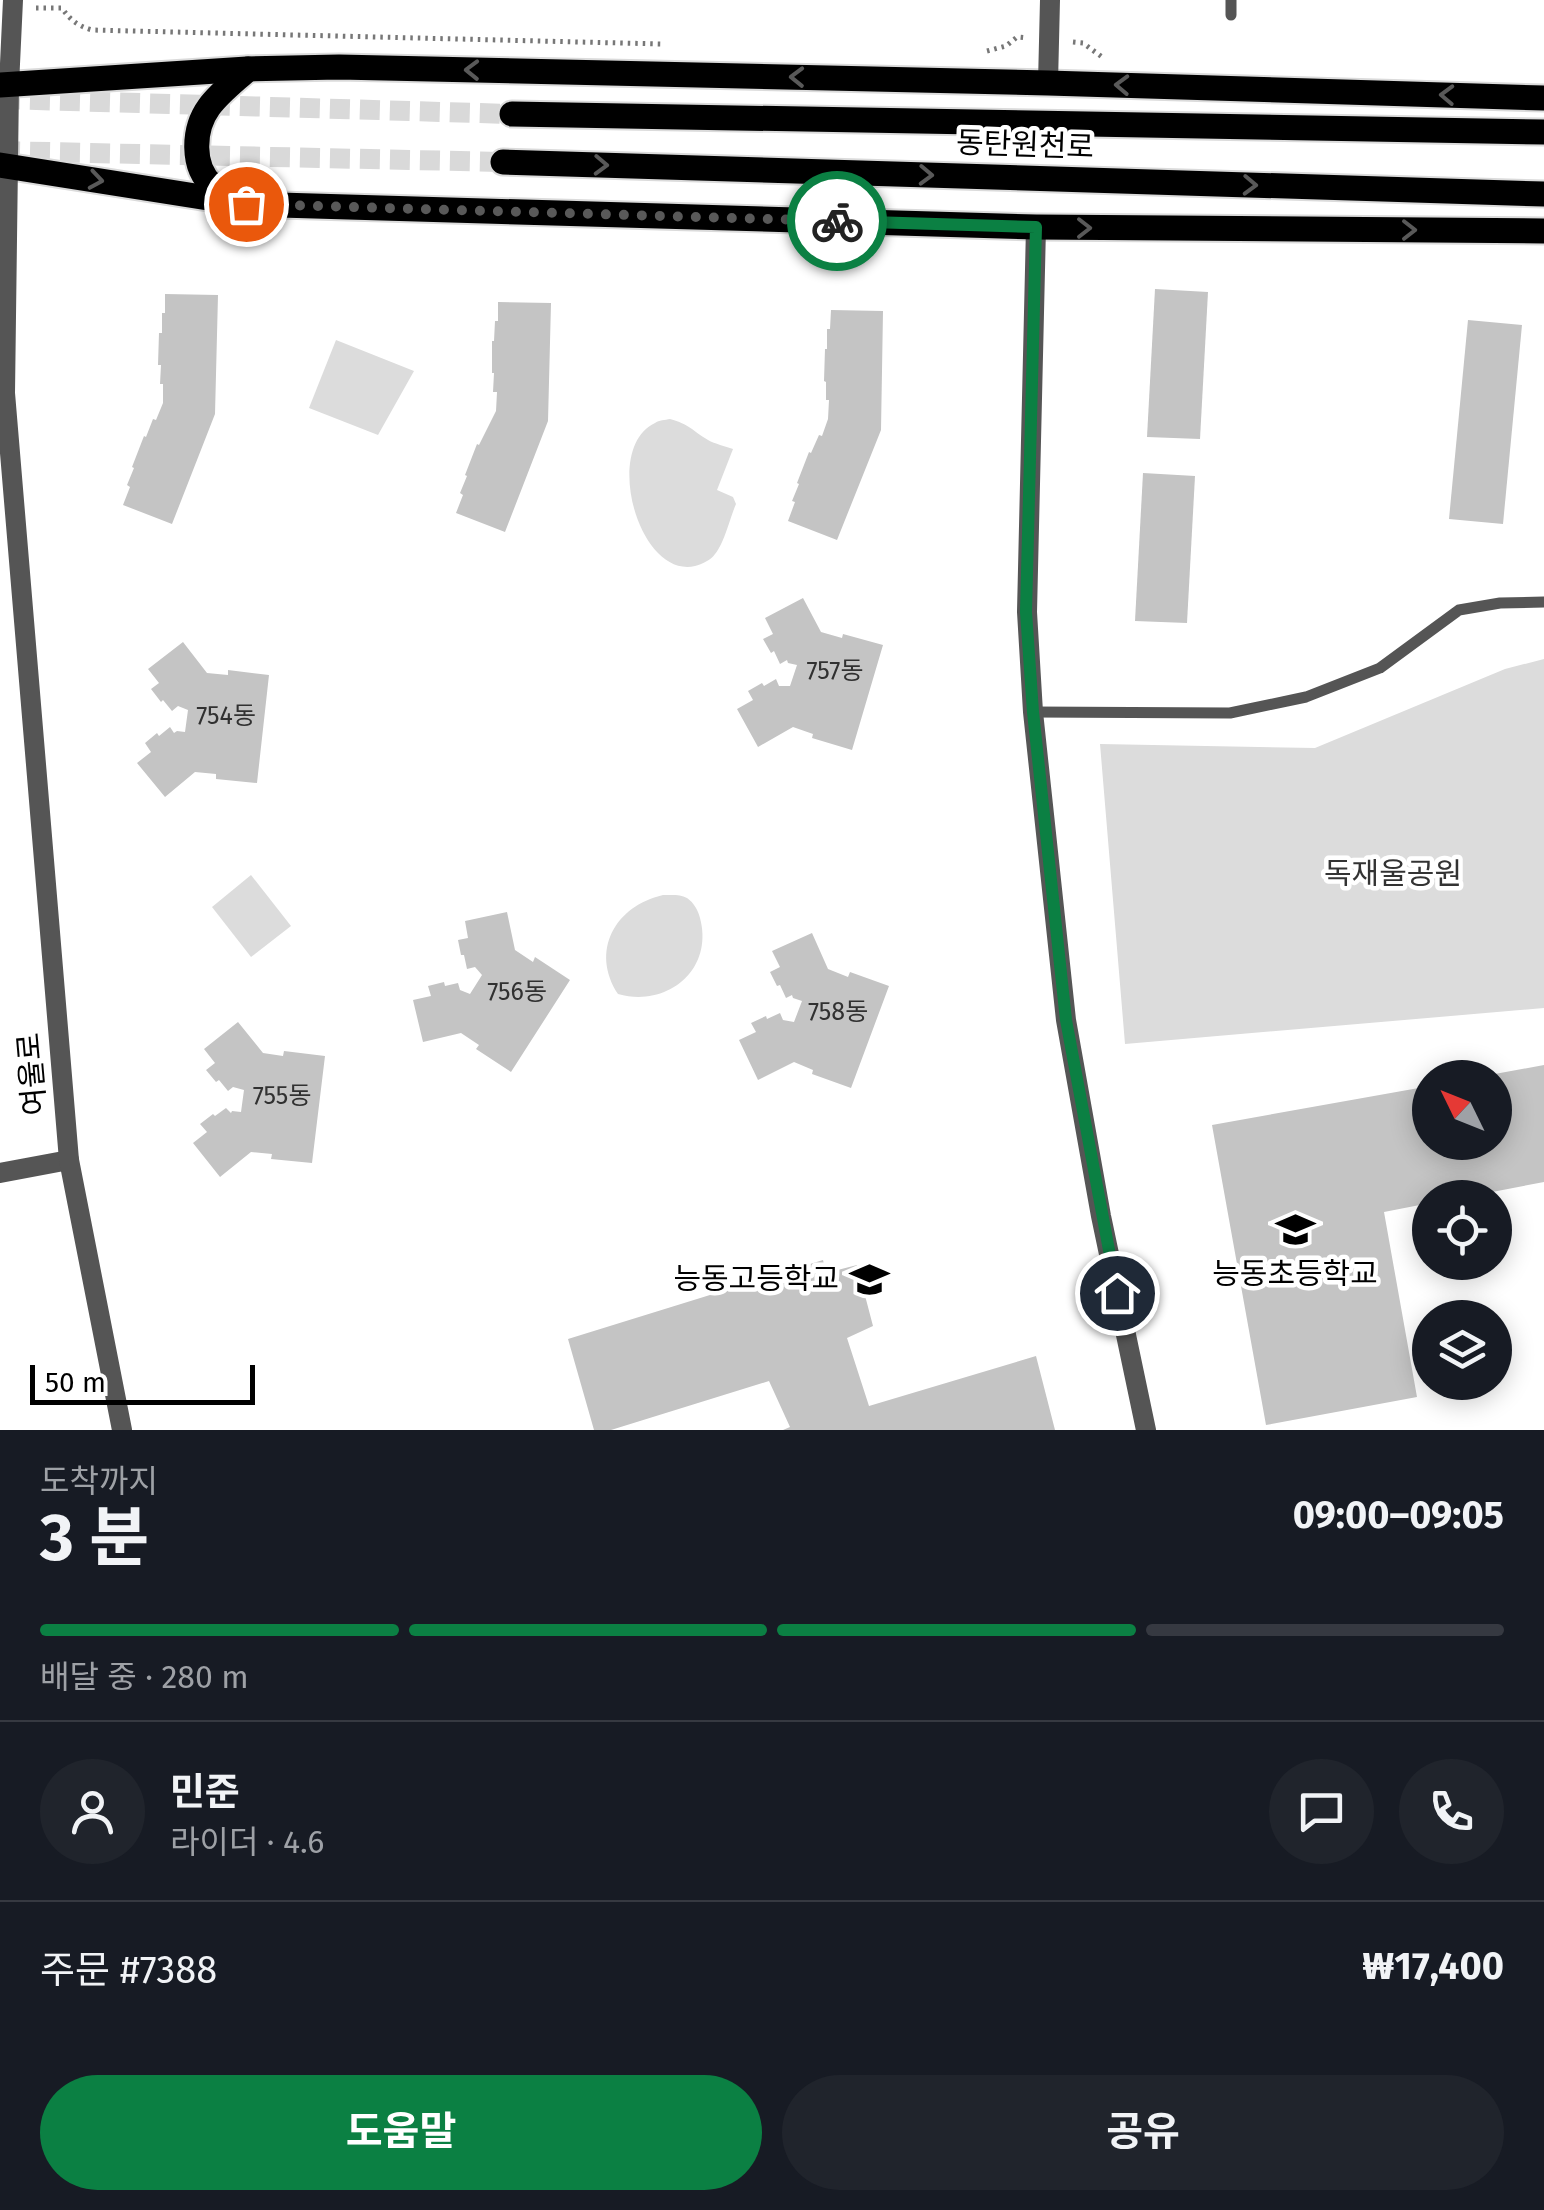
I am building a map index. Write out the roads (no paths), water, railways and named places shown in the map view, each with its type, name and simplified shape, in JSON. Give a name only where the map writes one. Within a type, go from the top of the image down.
[{"type":"main road","points":[[4,85],[339,67],[1048,82],[1544,98]]},
{"type":"main road","points":[[246,204],[212,186],[198,166],[196,151],[200,122],[210,104],[248,69]]},
{"type":"main road","name":"동탄원천로","points":[[512,114],[1544,132]]},
{"type":"main road","name":"동탄원천로","points":[[503,162],[1544,194]]},
{"type":"main road","points":[[5,165],[246,204],[1036,227],[1544,231]]},
{"type":"street","points":[[4,85],[13,0]]},
{"type":"street","points":[[1048,82],[1050,0]]},
{"type":"street","name":"여울로","points":[[4,85],[3,392],[69,1160],[122,1430]]},
{"type":"street","points":[[1036,227],[1026,612],[1033,712],[1066,1020],[1101,1216],[1146,1430]]},
{"type":"street","points":[[0,1172],[69,1160]]},
{"type":"lane","points":[[1231,0],[1231,16]]},
{"type":"lane","points":[[1033,712],[1230,713],[1306,697],[1380,668],[1459,610],[1500,603],[1544,602]]},
{"type":"tunnel","points":[[0,99],[512,114]]},
{"type":"tunnel","points":[[0,151],[503,162]]},
{"type":"place","name":"능동초등학교","points":[[1295,1230]]},
{"type":"place","name":"능동고등학교","points":[[869,1279]]},
{"type":"park label","name":"독재울공원","points":[[1393,874]]}]
